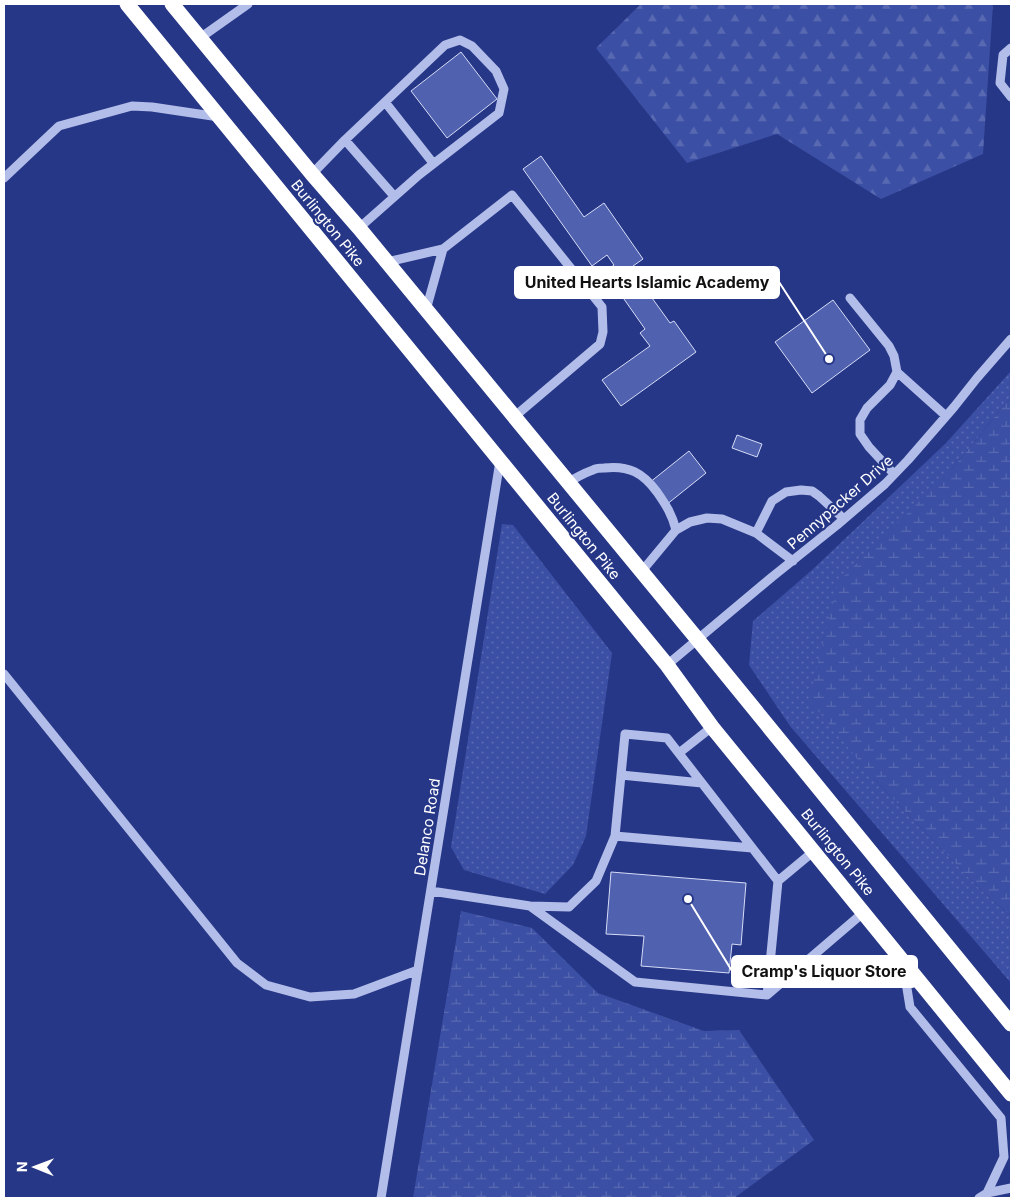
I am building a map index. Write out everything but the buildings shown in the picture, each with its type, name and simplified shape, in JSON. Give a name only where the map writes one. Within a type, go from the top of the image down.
[{"type":"highway","name":"Burlington Pike","points":[[127,4],[667,665],[712,727],[1011,1094]]},
{"type":"highway","name":"Burlington Pike","points":[[172,4],[642,571],[1011,1024]]},
{"type":"street","points":[[200,38],[248,4]]},
{"type":"street","points":[[312,174],[445,45],[460,40],[472,46],[496,71],[504,90],[499,113],[433,163],[359,228]]},
{"type":"street","points":[[1011,48],[1003,55],[1000,83],[1011,98]]},
{"type":"street","points":[[385,102],[433,163]]},
{"type":"street","points":[[4,178],[59,126],[132,106],[152,107],[219,117]]},
{"type":"street","points":[[345,140],[394,196]]},
{"type":"street","points":[[387,262],[443,249],[512,195],[602,307],[603,332],[600,344],[514,417]]},
{"type":"street","points":[[426,310],[443,249]]},
{"type":"street","points":[[850,298],[889,346],[894,356],[897,372],[946,416]]},
{"type":"street","name":"Pennypacker Drive","points":[[667,665],[844,519],[894,474],[1011,339]]},
{"type":"street","points":[[894,474],[869,447],[860,434],[860,420],[867,408],[890,385],[897,372]]},
{"type":"street","name":"Delanco Road","points":[[381,1198],[500,461]]},
{"type":"street","points":[[568,482],[593,469],[612,467],[625,468],[636,472],[649,482],[664,502],[673,518],[676,530]]},
{"type":"street","points":[[756,533],[772,501],[786,492],[812,491],[844,519]]},
{"type":"street","points":[[642,571],[676,530],[690,522],[707,518],[722,519],[756,533],[793,561]]},
{"type":"street","points":[[4,674],[237,963],[266,985],[310,997],[354,994],[418,970]]},
{"type":"street","points":[[679,753],[712,727]]},
{"type":"street","points":[[431,891],[530,906],[569,907],[596,881],[615,836],[625,734],[667,738],[778,881],[767,995]]},
{"type":"street","points":[[621,775],[702,783]]},
{"type":"street","points":[[615,836],[752,848]]},
{"type":"street","points":[[778,881],[814,850]]},
{"type":"street","points":[[530,906],[635,982],[767,995],[864,912]]},
{"type":"street","points":[[902,959],[910,1007],[1001,1118],[1004,1157],[987,1193]]},
{"type":"street","points":[[979,1198],[987,1193],[1011,1188]]},
{"type":"green space","points":[[641,4],[993,4],[983,154],[881,199],[777,134],[687,163],[596,48]]},
{"type":"green space","points":[[1011,371],[1011,397],[951,470],[874,779],[980,889],[1011,916],[1011,983],[790,726],[749,665],[753,621],[812,570],[946,443]]},
{"type":"green space","points":[[1011,397],[1011,916],[980,889],[874,779],[809,700],[838,582],[951,470]]},
{"type":"green space","points":[[502,524],[513,525],[612,653],[586,836],[573,865],[545,894],[464,870],[451,847]]},
{"type":"green space","points":[[461,911],[532,928],[598,993],[704,1031],[739,1030],[814,1140],[734,1198],[413,1198]]},
{"type":"place","name":"United Hearts Islamic Academy","points":[[829,359]]},
{"type":"place","name":"Cramp's Liquor Store","points":[[688,899]]}]
